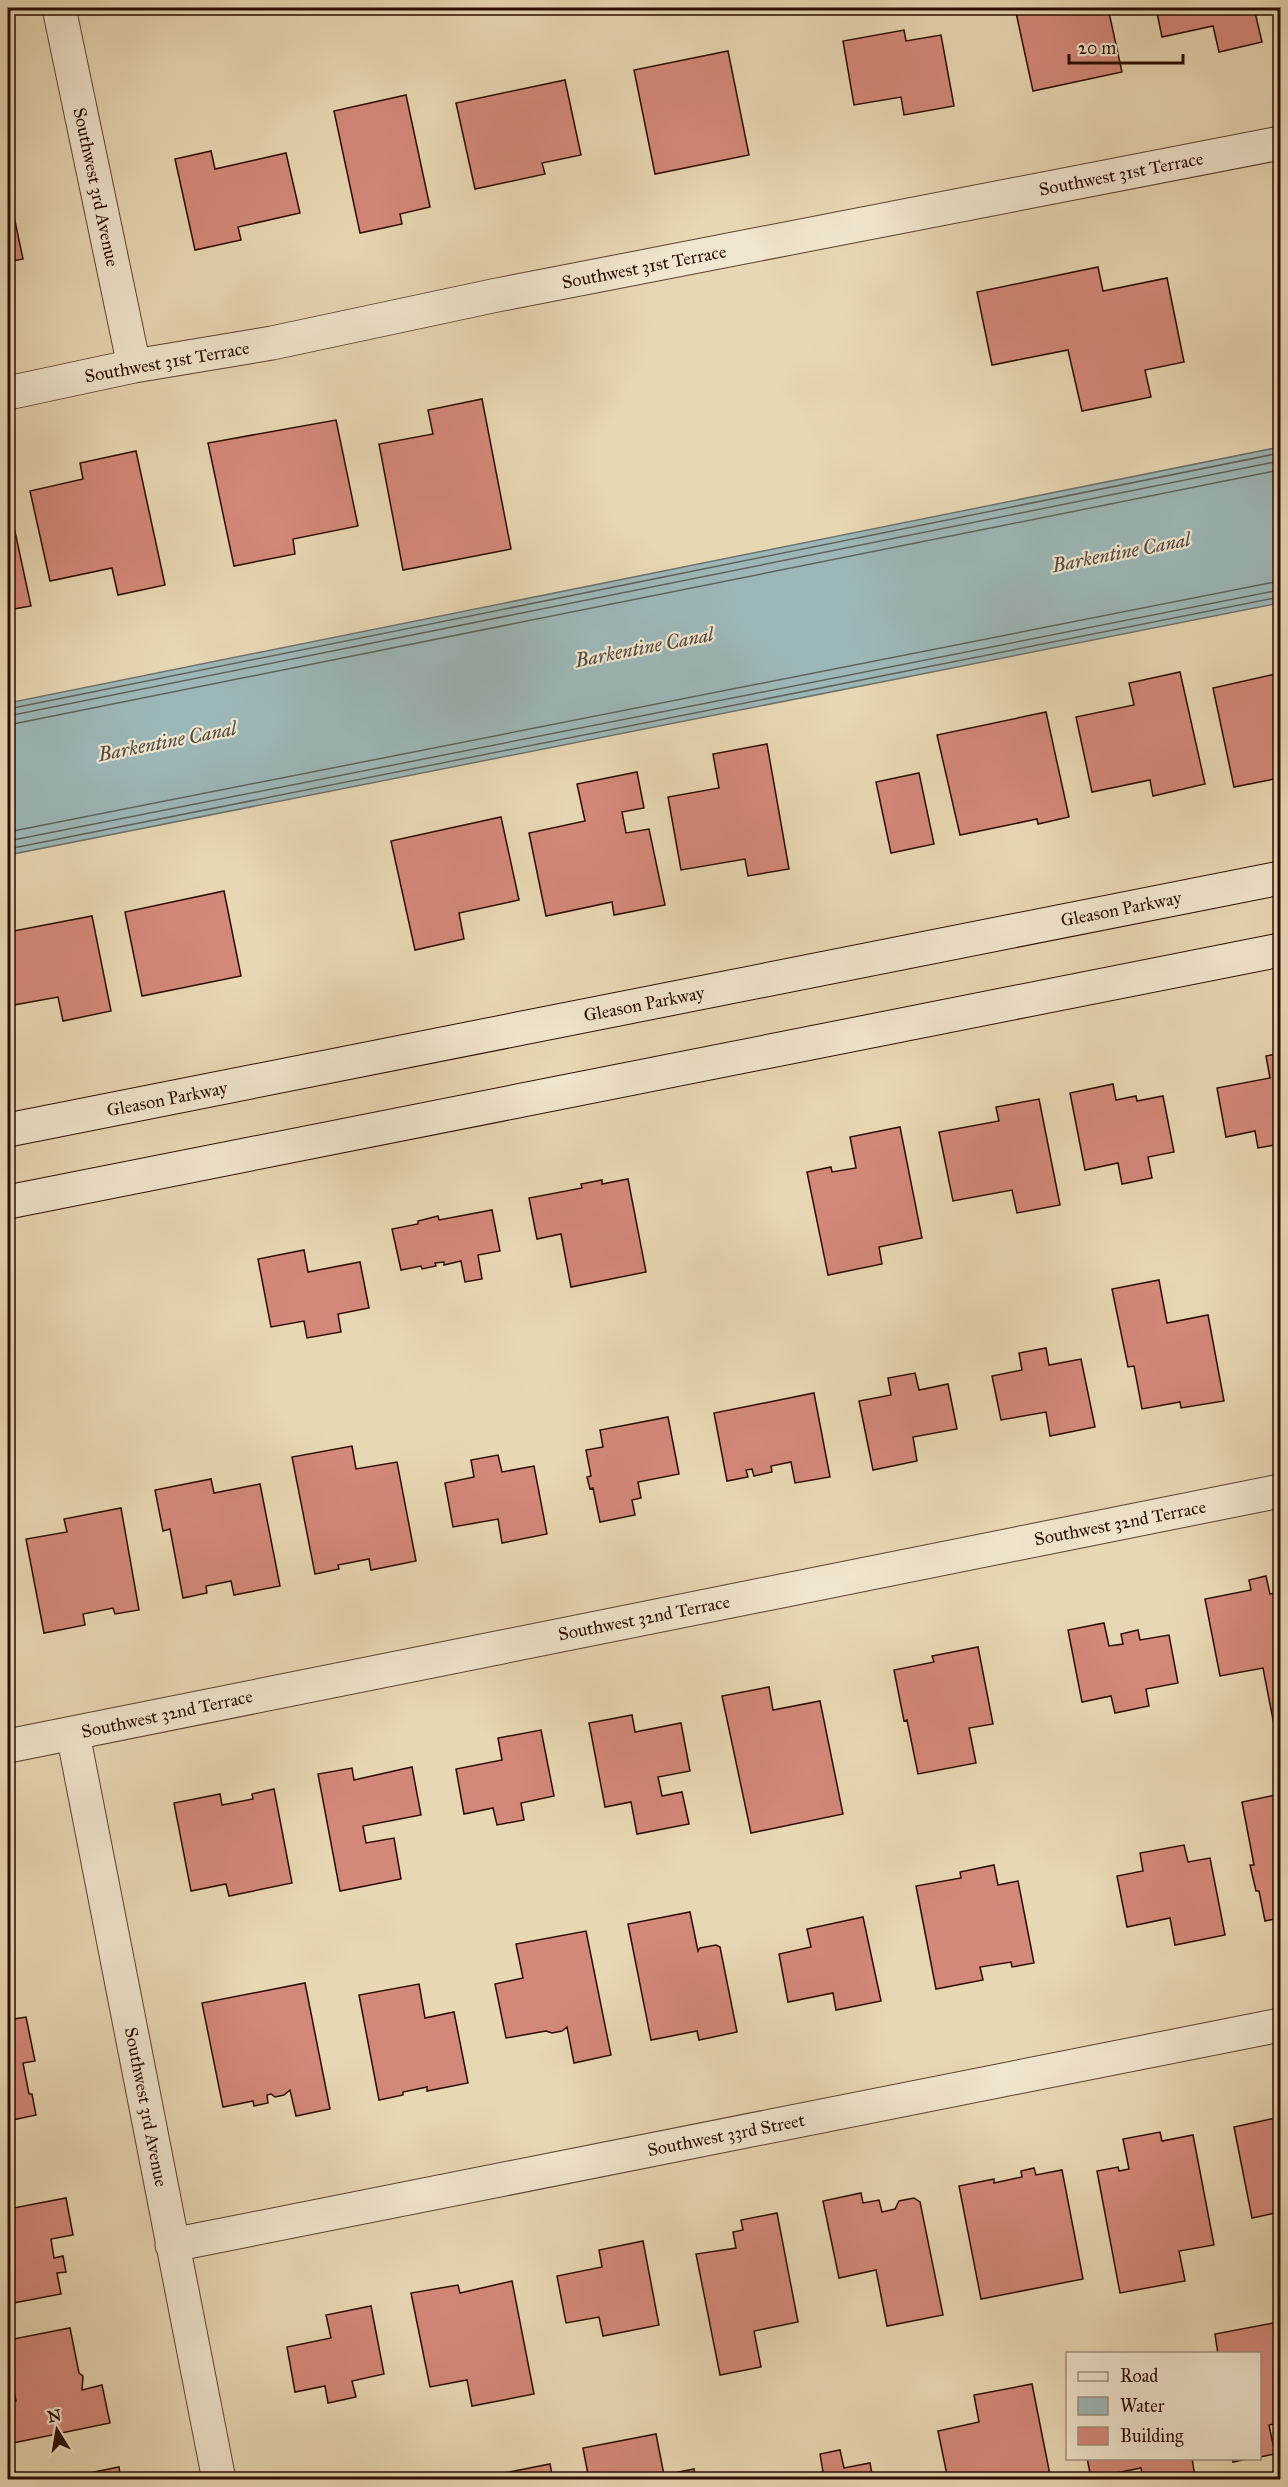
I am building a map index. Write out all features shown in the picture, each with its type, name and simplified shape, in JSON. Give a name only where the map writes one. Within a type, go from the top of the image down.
[{"type":"street","name":"Southwest 3rd Avenue","points":[[59,8],[134,366]]},
{"type":"street","name":"Southwest 31st Terrace","points":[[8,393],[134,366],[272,343],[498,295],[1281,143]]},
{"type":"street","name":"Gleason Parkway","points":[[8,1130],[1281,878]]},
{"type":"street","points":[[8,1202],[1281,950]]},
{"type":"street","name":"Southwest 32nd Terrace","points":[[8,1746],[1281,1491]]},
{"type":"street","name":"Southwest 3rd Avenue","points":[[73,1734],[219,2480]]},
{"type":"street","name":"Southwest 33rd Street","points":[[172,2245],[1281,2025]]},
{"type":"water","name":"Barkentine Canal","points":[[1280,447],[1280,603],[8,855],[8,703]]},
{"type":"building","points":[[137,8],[179,8],[138,14]]},
{"type":"building","points":[[1015,8],[1108,8],[1122,72],[1033,91]]},
{"type":"building","points":[[1156,8],[1254,8],[1262,42],[1219,52],[1213,26],[1162,37]]},
{"type":"building","points":[[904,30],[906,41],[941,35],[954,106],[904,115],[901,97],[854,105],[843,41]]},
{"type":"building","points":[[728,51],[749,155],[655,174],[634,70]]},
{"type":"building","points":[[565,80],[581,155],[542,163],[545,174],[475,189],[456,103]]},
{"type":"building","points":[[406,95],[430,207],[400,214],[402,224],[360,233],[334,111]]},
{"type":"building","points":[[211,151],[215,169],[286,153],[300,213],[238,227],[241,240],[195,250],[175,159]]},
{"type":"building","points":[[8,202],[11,202],[23,259],[8,262]]},
{"type":"building","points":[[1098,267],[1103,291],[1167,278],[1184,362],[1145,370],[1151,397],[1082,411],[1068,350],[992,365],[977,292]]},
{"type":"building","points":[[482,399],[511,549],[403,570],[379,444],[433,434],[428,410]]},
{"type":"building","points":[[336,420],[358,526],[293,539],[295,554],[234,566],[208,443]]},
{"type":"building","points":[[136,451],[165,585],[118,595],[112,568],[50,581],[30,491],[83,479],[80,463]]},
{"type":"building","points":[[8,513],[11,513],[31,606],[8,610]]},
{"type":"building","points":[[1180,672],[1205,784],[1153,796],[1150,780],[1092,792],[1076,717],[1134,705],[1129,683]]},
{"type":"building","points":[[1280,673],[1280,759],[1275,760],[1279,778],[1234,787],[1213,688]]},
{"type":"building","points":[[1046,712],[1069,817],[1038,824],[1037,819],[960,835],[937,735]]},
{"type":"building","points":[[767,744],[789,869],[748,876],[745,859],[681,870],[668,797],[719,788],[713,754]]},
{"type":"building","points":[[637,772],[644,808],[622,812],[626,833],[649,829],[665,905],[614,915],[612,902],[546,916],[529,833],[585,821],[577,784]]},
{"type":"building","points":[[919,773],[934,844],[891,853],[876,782]]},
{"type":"building","points":[[501,817],[519,900],[459,913],[464,939],[415,950],[391,841]]},
{"type":"building","points":[[224,891],[241,976],[142,996],[125,912]]},
{"type":"building","points":[[92,916],[111,1011],[63,1021],[58,997],[8,1006],[8,932]]},
{"type":"building","points":[[1280,1053],[1280,1144],[1258,1148],[1255,1131],[1226,1137],[1217,1088],[1270,1078],[1266,1056]]},
{"type":"building","points":[[1113,1084],[1116,1100],[1136,1096],[1137,1101],[1163,1096],[1174,1152],[1148,1157],[1152,1178],[1122,1184],[1118,1163],[1085,1170],[1070,1093]]},
{"type":"building","points":[[1039,1099],[1060,1205],[1017,1213],[1012,1190],[953,1201],[939,1132],[999,1121],[996,1107]]},
{"type":"building","points":[[900,1127],[922,1238],[879,1247],[882,1264],[828,1275],[807,1172],[831,1167],[832,1172],[856,1168],[850,1137]]},
{"type":"building","points":[[628,1179],[646,1272],[571,1287],[561,1234],[537,1239],[529,1198],[582,1188],[581,1184],[602,1180],[602,1184]]},
{"type":"building","points":[[492,1210],[500,1251],[478,1255],[482,1279],[465,1282],[461,1261],[444,1265],[444,1262],[435,1263],[436,1266],[422,1269],[421,1266],[401,1270],[392,1229],[418,1224],[418,1221],[438,1216],[439,1220]]},
{"type":"building","points":[[304,1250],[308,1272],[360,1262],[369,1308],[338,1314],[341,1332],[307,1338],[304,1321],[271,1327],[258,1259]]},
{"type":"building","points":[[1159,1280],[1167,1323],[1208,1315],[1224,1401],[1181,1408],[1180,1402],[1142,1409],[1134,1366],[1128,1367],[1112,1289]]},
{"type":"building","points":[[1046,1348],[1049,1365],[1081,1359],[1095,1427],[1050,1436],[1046,1412],[1001,1420],[992,1376],[1022,1370],[1019,1353]]},
{"type":"building","points":[[915,1373],[919,1390],[948,1384],[957,1429],[913,1437],[917,1461],[873,1470],[859,1401],[891,1395],[888,1378]]},
{"type":"building","points":[[814,1393],[830,1477],[795,1483],[791,1462],[771,1466],[772,1472],[754,1476],[752,1469],[746,1470],[748,1477],[727,1481],[714,1413]]},
{"type":"building","points":[[668,1417],[679,1474],[638,1482],[641,1498],[632,1500],[635,1515],[600,1522],[593,1488],[590,1489],[587,1477],[591,1476],[586,1450],[603,1447],[600,1430]]},
{"type":"building","points":[[352,1446],[356,1469],[397,1462],[416,1561],[371,1570],[369,1559],[338,1565],[339,1569],[315,1574],[292,1457]]},
{"type":"building","points":[[498,1455],[502,1472],[534,1466],[547,1534],[502,1543],[498,1519],[453,1527],[445,1483],[474,1477],[471,1460]]},
{"type":"building","points":[[211,1479],[214,1493],[260,1484],[280,1586],[234,1595],[231,1581],[206,1586],[207,1593],[183,1598],[170,1529],[163,1531],[155,1490]]},
{"type":"building","points":[[121,1508],[139,1610],[115,1614],[113,1608],[83,1614],[85,1625],[44,1633],[26,1539],[67,1532],[64,1519]]},
{"type":"building","points":[[1266,1576],[1270,1594],[1280,1592],[1280,1729],[1275,1730],[1263,1668],[1220,1676],[1205,1599],[1251,1590],[1249,1580]]},
{"type":"building","points":[[1104,1623],[1109,1646],[1123,1644],[1121,1634],[1138,1630],[1140,1640],[1169,1635],[1178,1683],[1146,1689],[1149,1706],[1115,1713],[1111,1696],[1082,1702],[1068,1630]]},
{"type":"building","points":[[978,1647],[993,1724],[969,1728],[976,1763],[918,1774],[894,1670],[934,1662],[932,1656]]},
{"type":"building","points":[[769,1687],[773,1710],[820,1701],[843,1814],[751,1833],[722,1696]]},
{"type":"building","points":[[632,1715],[635,1732],[681,1723],[690,1771],[658,1777],[662,1796],[682,1792],[689,1824],[637,1834],[631,1802],[605,1807],[589,1723]]},
{"type":"building","points":[[541,1730],[554,1796],[521,1803],[524,1820],[497,1825],[493,1808],[464,1814],[456,1769],[502,1760],[498,1738]]},
{"type":"building","points":[[412,1767],[421,1815],[363,1826],[366,1843],[394,1838],[401,1879],[340,1891],[318,1774],[352,1768],[354,1780]]},
{"type":"building","points":[[274,1789],[292,1883],[229,1896],[226,1884],[191,1891],[174,1803],[220,1794],[222,1805],[253,1799],[252,1794]]},
{"type":"building","points":[[1280,1794],[1280,1918],[1265,1921],[1259,1891],[1256,1891],[1250,1865],[1254,1865],[1242,1802]]},
{"type":"building","points":[[1184,1845],[1188,1862],[1210,1858],[1225,1935],[1175,1945],[1170,1918],[1127,1927],[1117,1876],[1143,1871],[1140,1853]]},
{"type":"building","points":[[994,1865],[998,1885],[1018,1881],[1034,1963],[1012,1967],[1011,1962],[980,1967],[983,1980],[936,1989],[916,1886],[961,1878],[960,1872]]},
{"type":"building","points":[[690,1912],[698,1951],[700,1948],[716,1945],[720,1947],[737,2032],[699,2040],[697,2031],[651,2040],[628,1924]]},
{"type":"building","points":[[863,1917],[881,2001],[836,2010],[833,1993],[788,2002],[779,1954],[811,1947],[807,1929]]},
{"type":"building","points":[[586,1931],[611,2055],[574,2063],[567,2027],[562,2031],[552,2033],[546,2031],[506,2038],[495,1984],[523,1978],[516,1944]]},
{"type":"building","points":[[305,1983],[330,2109],[296,2116],[290,2090],[284,2095],[275,2097],[271,2094],[267,2095],[268,2103],[254,2106],[253,2101],[223,2107],[202,2003]]},
{"type":"building","points":[[419,1984],[425,2018],[454,2012],[468,2083],[427,2091],[427,2087],[379,2100],[359,1995]]},
{"type":"building","points":[[26,2017],[35,2061],[23,2063],[36,2115],[8,2121],[8,2020]]},
{"type":"building","points":[[1276,2118],[1278,2131],[1280,2130],[1280,2212],[1252,2218],[1234,2127]]},
{"type":"building","points":[[1160,2132],[1162,2141],[1193,2135],[1214,2245],[1179,2251],[1185,2281],[1120,2293],[1097,2171],[1118,2167],[1119,2171],[1129,2169],[1123,2139]]},
{"type":"building","points":[[1034,2168],[1036,2175],[1062,2170],[1083,2279],[981,2299],[959,2186],[994,2179],[994,2183],[1022,2177],[1021,2171]]},
{"type":"building","points":[[861,2193],[863,2203],[879,2200],[882,2212],[895,2209],[899,2201],[914,2198],[920,2202],[943,2315],[887,2326],[876,2270],[839,2278],[823,2201]]},
{"type":"building","points":[[66,2198],[73,2235],[51,2239],[54,2258],[63,2256],[66,2272],[57,2273],[61,2294],[8,2304],[8,2209]]},
{"type":"building","points":[[777,2213],[798,2322],[754,2331],[761,2367],[720,2375],[696,2254],[736,2248],[733,2232],[743,2230],[741,2220]]},
{"type":"building","points":[[643,2241],[659,2325],[603,2336],[599,2317],[566,2323],[557,2276],[602,2267],[599,2250]]},
{"type":"building","points":[[512,2281],[534,2394],[472,2406],[467,2380],[430,2387],[411,2293],[458,2285],[460,2293]]},
{"type":"building","points":[[371,2306],[384,2374],[352,2381],[356,2397],[328,2403],[325,2386],[295,2392],[287,2347],[331,2338],[326,2315]]},
{"type":"building","points":[[1273,2323],[1280,2363],[1280,2423],[1269,2425],[1275,2454],[1261,2457],[1261,2352],[1218,2352],[1215,2334]]},
{"type":"building","points":[[70,2328],[79,2373],[83,2376],[82,2390],[102,2385],[110,2423],[8,2444],[8,2402],[16,2401],[8,2354],[8,2340]]},
{"type":"building","points":[[1032,2384],[1051,2480],[948,2480],[938,2431],[979,2422],[974,2395]]},
{"type":"building","points":[[656,2434],[664,2475],[694,2469],[696,2480],[589,2480],[583,2448]]},
{"type":"building","points":[[840,2450],[844,2468],[870,2463],[873,2480],[782,2480],[823,2472],[820,2454]]},
{"type":"building","points":[[1087,2460],[1192,2460],[1195,2477],[1181,2480],[1143,2480],[1141,2468],[1091,2478]]},
{"type":"building","points":[[550,2464],[553,2480],[484,2480],[483,2477]]},
{"type":"building","points":[[119,2467],[121,2480],[55,2480]]}]
